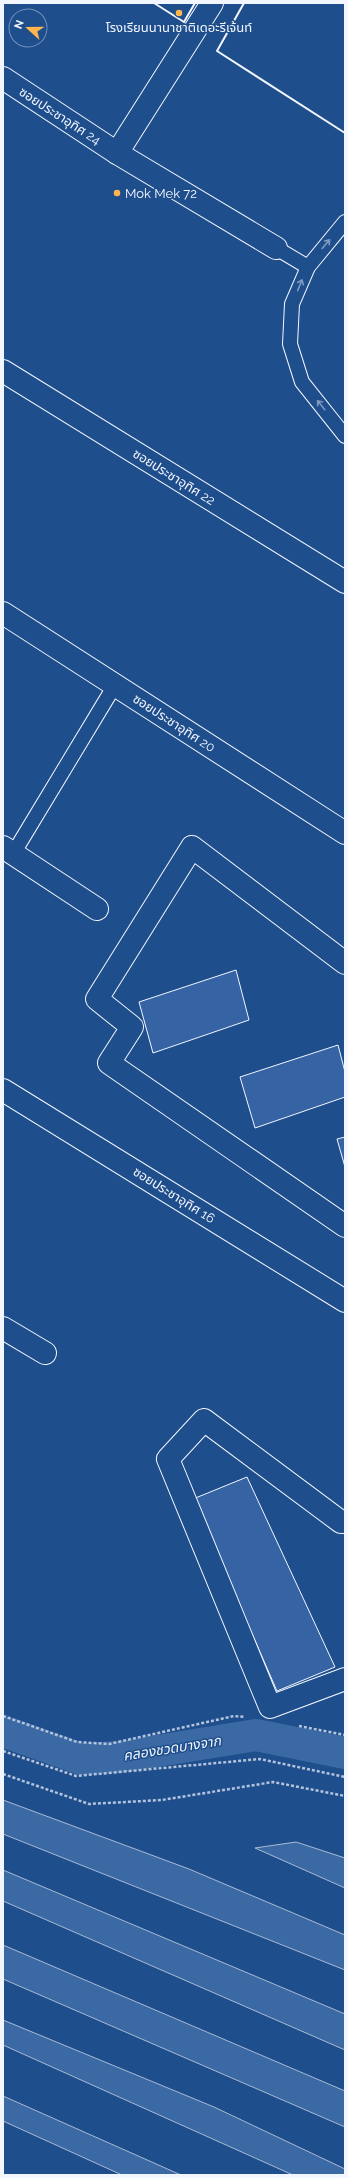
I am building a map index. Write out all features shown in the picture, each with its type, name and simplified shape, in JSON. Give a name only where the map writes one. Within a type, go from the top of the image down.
[{"type":"street","points":[[117,153],[212,3]]},
{"type":"street","name":"ซอยประชาอุทิศ 24","points":[[3,78],[117,153],[276,248]]},
{"type":"street","name":"ซอยประชาอุทิศ 22","points":[[3,371],[345,582]]},
{"type":"street","name":"ซอยประชาอุทิศ 20","points":[[3,613],[345,832]]},
{"type":"street","points":[[345,963],[192,847],[97,1000],[132,1027],[109,1063],[345,1226]]},
{"type":"street","points":[[8,850],[97,909]]},
{"type":"street","name":"ซอยประชาอุทิศ 16","points":[[3,1090],[345,1301]]},
{"type":"street","points":[[3,1328],[45,1353]]},
{"type":"street","points":[[345,1522],[340,1522],[204,1420],[168,1459],[270,1707],[345,1679]]},
{"type":"lane","points":[[345,222],[308,267],[292,304],[290,344],[302,382],[345,436]]},
{"type":"lane","points":[[276,248],[308,267]]},
{"type":"lane","points":[[8,850],[116,685]]},
{"type":"path","points":[[3,1716],[77,1742],[109,1744],[234,1716],[247,1717]]},
{"type":"path","points":[[292,1725],[345,1735]]},
{"type":"path","points":[[3,1751],[76,1776],[260,1759],[345,1777]]},
{"type":"path","points":[[3,1774],[89,1804],[162,1800],[273,1782],[345,1796]]},
{"type":"water","points":[[3,1800],[189,1869],[345,1935],[345,1970],[3,1834]]},
{"type":"water","points":[[296,1842],[345,1858],[345,1888],[255,1848]]},
{"type":"water","points":[[3,1870],[345,2014],[345,2050],[3,1901]]},
{"type":"water","points":[[3,1945],[345,2091],[345,2127],[3,1979]]},
{"type":"water","points":[[3,2020],[214,2107],[345,2169],[345,2175],[293,2175],[3,2045]]},
{"type":"water","points":[[3,2096],[181,2175],[122,2175],[3,2121]]},
{"type":"building","points":[[236,970],[249,1020],[153,1053],[139,1002]]},
{"type":"building","points":[[338,1045],[345,1072],[345,1097],[255,1128],[240,1077]]},
{"type":"building","points":[[345,1137],[345,1167],[337,1139]]},
{"type":"building","points":[[247,1477],[335,1667],[277,1691],[193,1499]]},
{"type":"waterway","name":"คลองชวดบางจาก","points":[[3,1731],[81,1759],[120,1757],[256,1735],[345,1753]]},
{"type":"wall","points":[[154,3],[184,22],[195,3]]},
{"type":"wall","points":[[244,3],[217,51],[345,133]]},
{"type":"place","name":"โรงเรียนนานาชาติเดอะรีเจ้นท์","points":[[179,13]]},
{"type":"place","name":"Mok Mek 72","points":[[117,193]]}]
